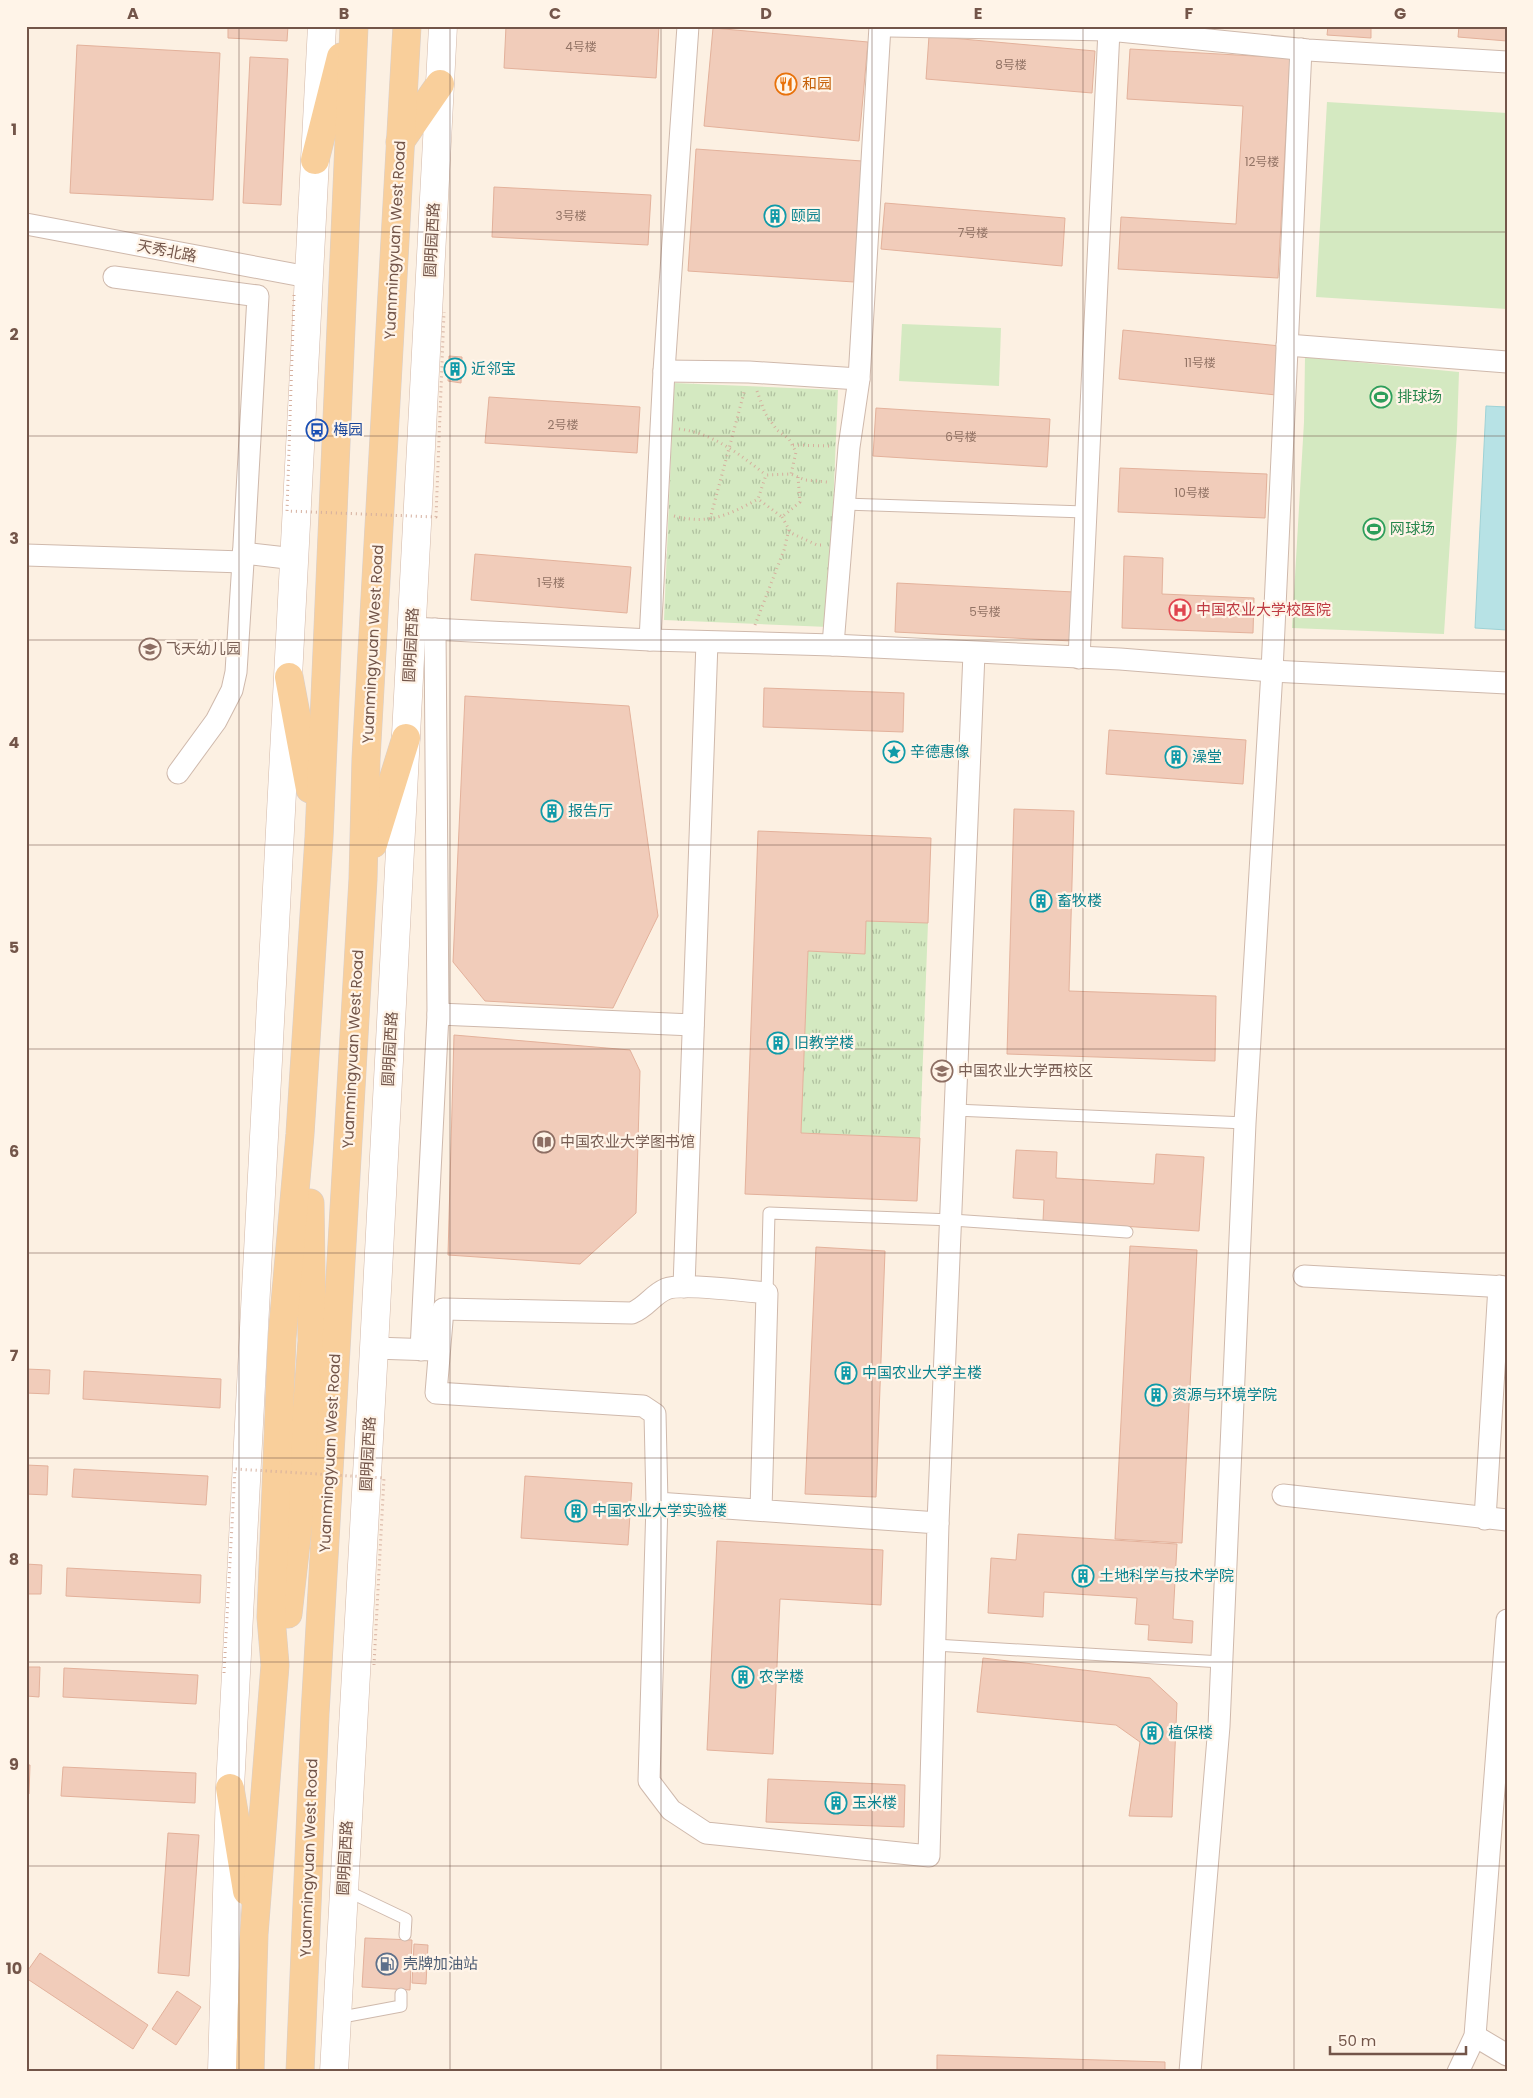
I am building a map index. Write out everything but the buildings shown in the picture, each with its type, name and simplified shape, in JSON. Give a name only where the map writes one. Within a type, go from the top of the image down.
[{"type":"main road","points":[[315,160],[349,26]]},
{"type":"main road","name":"Yuanmingyuan West Road","points":[[250,2072],[254,1934],[275,1666],[286,1630],[299,1516],[312,1341],[310,1198],[300,1134],[319,837],[354,26]]},
{"type":"main road","name":"Yuanmingyuan West Road","points":[[300,2072],[315,1714],[363,879],[366,759],[407,26]]},
{"type":"main road","points":[[400,142],[440,84]]},
{"type":"main road","points":[[289,678],[319,837]]},
{"type":"main road","points":[[363,879],[406,738]]},
{"type":"main road","points":[[230,1788],[254,1934]]},
{"type":"street","points":[[222,2072],[230,1788],[295,559],[301,286],[315,160],[322,26]]},
{"type":"street","name":"圆明园西路","points":[[334,2072],[406,738],[424,629],[443,26]]},
{"type":"street","points":[[650,640],[664,371],[688,26]]},
{"type":"street","points":[[833,645],[848,447],[859,379],[880,26]]},
{"type":"street","points":[[889,26],[1109,30],[1301,49],[1507,62]]},
{"type":"street","points":[[1079,658],[1109,30]]},
{"type":"street","points":[[1190,2072],[1219,1726],[1244,1123],[1272,671],[1301,49]]},
{"type":"street","name":"天秀北路","points":[[26,224],[301,286]]},
{"type":"street","points":[[114,277],[258,296],[236,672],[232,690],[216,721],[178,773]]},
{"type":"street","points":[[1287,346],[1507,362]]},
{"type":"street","points":[[664,371],[749,372],[859,379]]},
{"type":"street","points":[[26,555],[295,559]]},
{"type":"street","points":[[974,653],[938,1523],[929,1856],[706,1833],[671,1810],[649,1781],[657,1503],[655,1414],[643,1406],[436,1393],[430,1350],[438,1014],[424,629],[650,640],[833,645],[1120,659],[1272,671],[1507,683]]},
{"type":"street","points":[[684,1287],[707,642]]},
{"type":"street","points":[[438,1014],[693,1025]]},
{"type":"street","points":[[1304,1276],[1503,1286],[1485,1519]]},
{"type":"street","points":[[430,1350],[442,1309],[632,1313],[643,1308],[656,1295],[668,1288],[684,1287],[767,1292],[761,1510]]},
{"type":"street","points":[[374,1348],[430,1350]]},
{"type":"street","points":[[1283,1494],[1485,1519],[1507,1520]]},
{"type":"street","points":[[657,1503],[938,1523]]},
{"type":"street","points":[[1458,2072],[1475,2036],[1504,1694],[1507,1620]]},
{"type":"street","points":[[1475,2036],[1507,2054]]},
{"type":"lane","points":[[845,493],[1085,512]]},
{"type":"lane","points":[[954,1110],[1244,1123]]},
{"type":"lane","points":[[767,1292],[769,1213],[952,1220],[1127,1232]]},
{"type":"lane","points":[[935,1645],[1222,1662]]},
{"type":"lane","points":[[344,1889],[406,1919],[405,1935]]},
{"type":"lane","points":[[337,2018],[400,2006],[401,1994]]},
{"type":"path","points":[[301,286],[287,511],[436,517],[444,312]]},
{"type":"path","points":[[749,372],[766,413],[777,430],[789,440],[796,452],[792,474]]},
{"type":"path","points":[[710,519],[749,372]]},
{"type":"path","points":[[661,426],[693,430],[729,447],[766,474],[792,474],[845,493]]},
{"type":"path","points":[[792,445],[848,447]]},
{"type":"path","points":[[657,511],[686,519],[710,519],[732,513],[758,499],[766,474]]},
{"type":"path","points":[[782,517],[800,502],[798,477]]},
{"type":"path","points":[[758,499],[782,517],[792,533],[817,545],[841,547]]},
{"type":"path","points":[[748,643],[784,550],[789,529]]},
{"type":"path","points":[[224,1673],[235,1469],[384,1478],[374,1665]]},
{"type":"green space","points":[[1327,102],[1507,113],[1507,309],[1316,297]]},
{"type":"green space","points":[[902,324],[1001,328],[999,386],[899,381]]},
{"type":"green space","name":"网球场","points":[[1305,357],[1459,372],[1444,634],[1292,628],[1304,422]]},
{"type":"green space","points":[[674,383],[838,390],[828,627],[664,620]]},
{"type":"green space","points":[[866,921],[928,923],[920,1138],[801,1133],[808,951],[865,954]]},
{"type":"water","points":[[1486,406],[1507,407],[1507,630],[1475,628]]},
{"type":"place","name":"和园","points":[[786,84]]},
{"type":"place","name":"颐园","points":[[775,216]]},
{"type":"place","name":"近邻宝","points":[[455,369]]},
{"type":"place","name":"排球场","points":[[1381,397]]},
{"type":"place","name":"梅园","points":[[317,430]]},
{"type":"place","name":"网球场","points":[[1374,529]]},
{"type":"place","name":"中国农业大学校医院","points":[[1180,610]]},
{"type":"place","name":"飞天幼儿园","points":[[150,649]]},
{"type":"place","name":"辛德惠像","points":[[894,752]]},
{"type":"place","name":"澡堂","points":[[1176,757]]},
{"type":"place","name":"报告厅","points":[[552,811]]},
{"type":"place","name":"畜牧楼","points":[[1041,901]]},
{"type":"place","name":"旧教学楼","points":[[778,1043]]},
{"type":"place","name":"中国农业大学西校区","points":[[942,1071]]},
{"type":"place","name":"中国农业大学图书馆","points":[[544,1142]]},
{"type":"place","name":"中国农业大学主楼","points":[[846,1373]]},
{"type":"place","name":"资源与环境学院","points":[[1156,1395]]},
{"type":"place","name":"中国农业大学实验楼","points":[[576,1511]]},
{"type":"place","name":"土地科学与技术学院","points":[[1083,1576]]},
{"type":"place","name":"农学楼","points":[[743,1677]]},
{"type":"place","name":"植保楼","points":[[1152,1733]]},
{"type":"place","name":"玉米楼","points":[[836,1803]]},
{"type":"place","name":"壳牌加油站","points":[[387,1964]]}]
